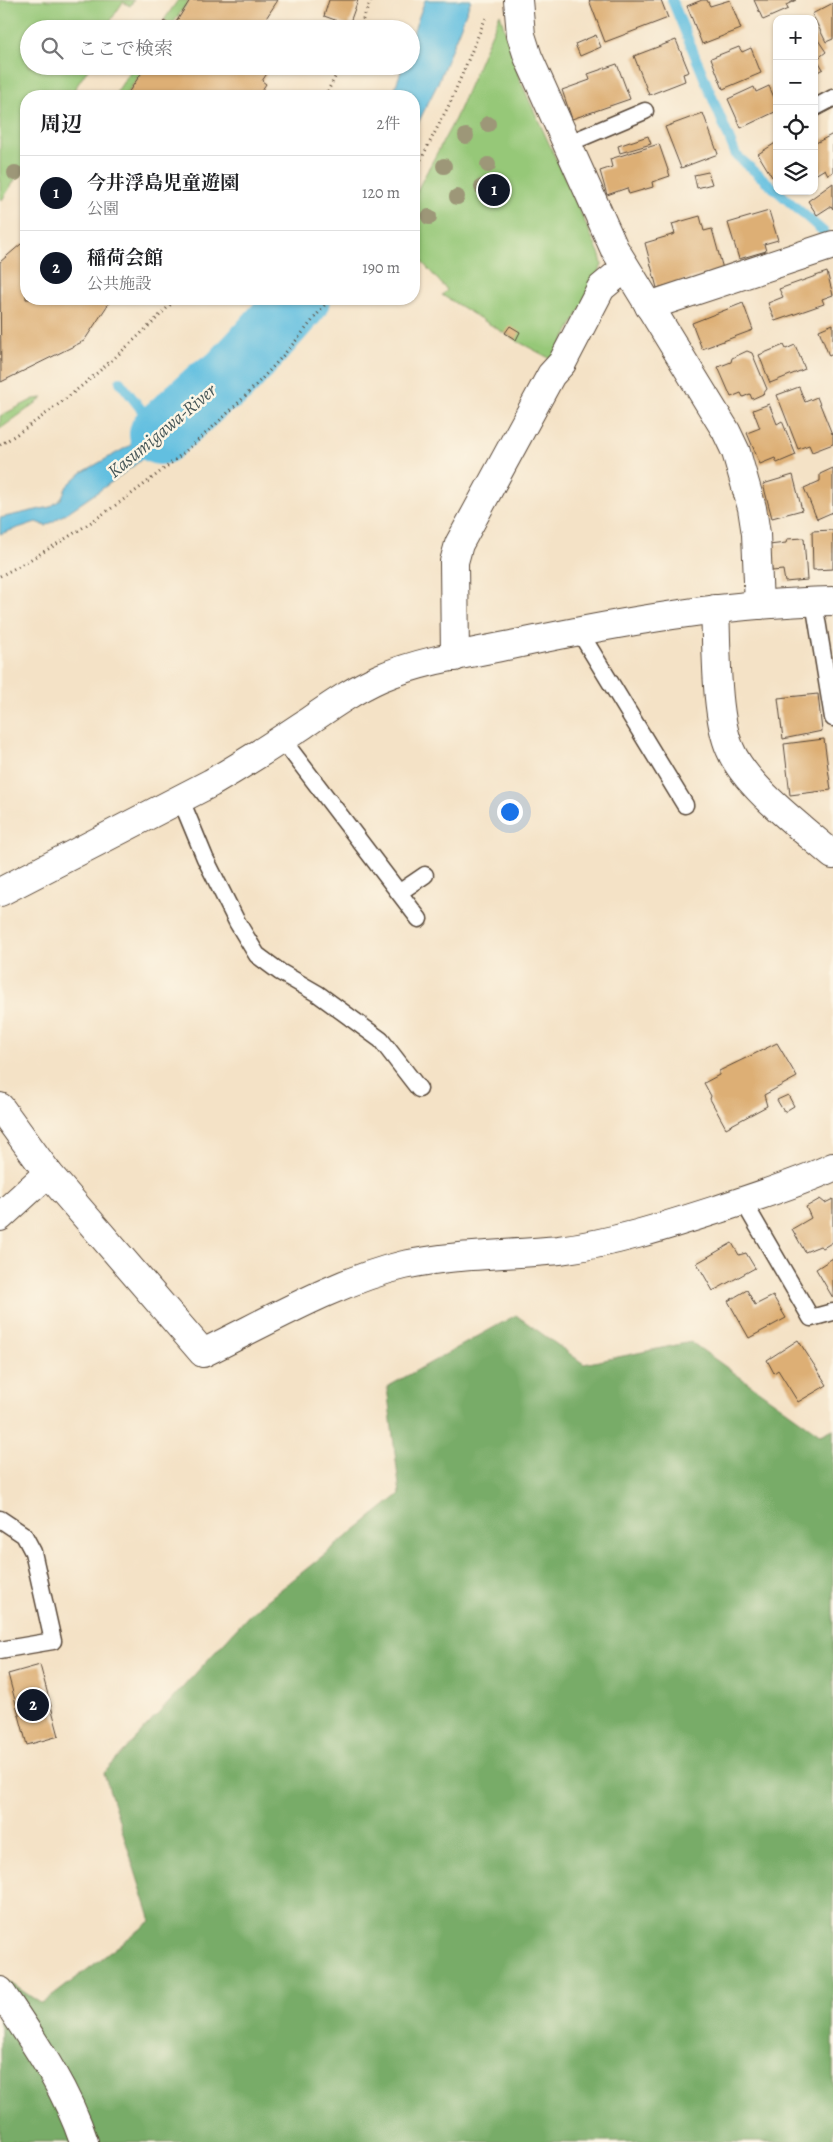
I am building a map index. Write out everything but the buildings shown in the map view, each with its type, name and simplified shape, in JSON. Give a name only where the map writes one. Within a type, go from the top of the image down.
[{"type":"street","points":[[518,0],[522,35],[528,57],[614,248],[726,431],[736,452],[753,514],[759,605]]},
{"type":"street","points":[[649,306],[833,245]]},
{"type":"street","points":[[455,656],[454,562],[459,544],[551,375],[562,363],[601,288],[625,268]]},
{"type":"street","points":[[0,892],[180,800],[238,767],[343,698],[368,684],[396,672],[455,656],[634,620],[759,605],[823,602]]},
{"type":"street","points":[[716,610],[722,722],[730,750],[742,769],[767,797],[833,855]]},
{"type":"street","points":[[0,1107],[48,1173],[204,1352],[332,1290],[365,1277],[404,1266],[440,1259],[558,1250],[599,1244],[641,1234],[743,1201],[833,1167]]},
{"type":"street","points":[[0,1217],[48,1173]]},
{"type":"street","points":[[0,1991],[38,2048],[76,2117],[84,2142]]},
{"type":"lane","points":[[818,106],[833,98]]},
{"type":"lane","points":[[567,144],[646,111]]},
{"type":"lane","points":[[823,602],[833,718]]},
{"type":"lane","points":[[579,631],[685,805]]},
{"type":"lane","points":[[282,738],[419,919]]},
{"type":"lane","points":[[180,800],[205,858],[237,922],[257,955],[280,972],[318,994],[381,1040],[419,1089]]},
{"type":"lane","points":[[400,892],[425,875]]},
{"type":"lane","points":[[743,1201],[811,1318],[833,1312]]},
{"type":"lane","points":[[0,1519],[24,1535],[33,1552],[53,1641],[0,1650]]},
{"type":"path","points":[[363,20],[371,0]]},
{"type":"path","points":[[420,161],[451,101],[488,10]]},
{"type":"path","points":[[328,90],[336,75]]},
{"type":"path","points":[[0,445],[54,407],[128,346],[170,305]]},
{"type":"path","points":[[0,576],[77,532],[113,508],[183,453],[226,414],[260,379],[324,305]]},
{"type":"green space","points":[[0,0],[134,0],[130,6],[123,2],[111,20],[20,20],[20,75],[84,75],[74,90],[20,90],[20,172],[2,200],[0,199]]},
{"type":"green space","points":[[178,0],[189,0],[175,20],[164,20]]},
{"type":"green space","points":[[500,14],[520,80],[600,255],[602,265],[594,284],[553,360],[517,341],[442,295],[447,290],[420,260],[420,185],[455,119]]},
{"type":"green space","points":[[128,75],[139,75],[129,90],[118,90]]},
{"type":"green space","points":[[43,398],[0,429],[0,416],[34,399]]},
{"type":"green space","points":[[516,1315],[584,1364],[691,1342],[821,1435],[833,1429],[833,2142],[0,2142],[0,1976],[42,2004],[151,1921],[104,1773],[250,1614],[400,1494],[387,1387]]},
{"type":"water","points":[[425,0],[471,0],[437,85],[420,119],[420,90],[394,90],[400,75],[420,75],[420,20],[418,20]]},
{"type":"water","points":[[212,375],[219,381],[227,379],[201,410],[133,466],[82,503],[46,526],[36,522],[0,534],[0,518],[50,507],[61,499],[67,486],[81,473],[145,437],[165,418],[169,410],[193,396]]},
{"type":"waterway","points":[[672,0],[736,155],[773,187]]},
{"type":"waterway","points":[[782,195],[825,233]]},
{"type":"waterway","name":"Kasumigawa-River","points":[[160,434],[211,388],[227,379],[294,305]]},
{"type":"waterway","points":[[120,382],[160,434]]},
{"type":"place","name":"今井浮島児童遊園","points":[[494,190]]},
{"type":"place","name":"稲荷会館","points":[[33,1705]]}]
